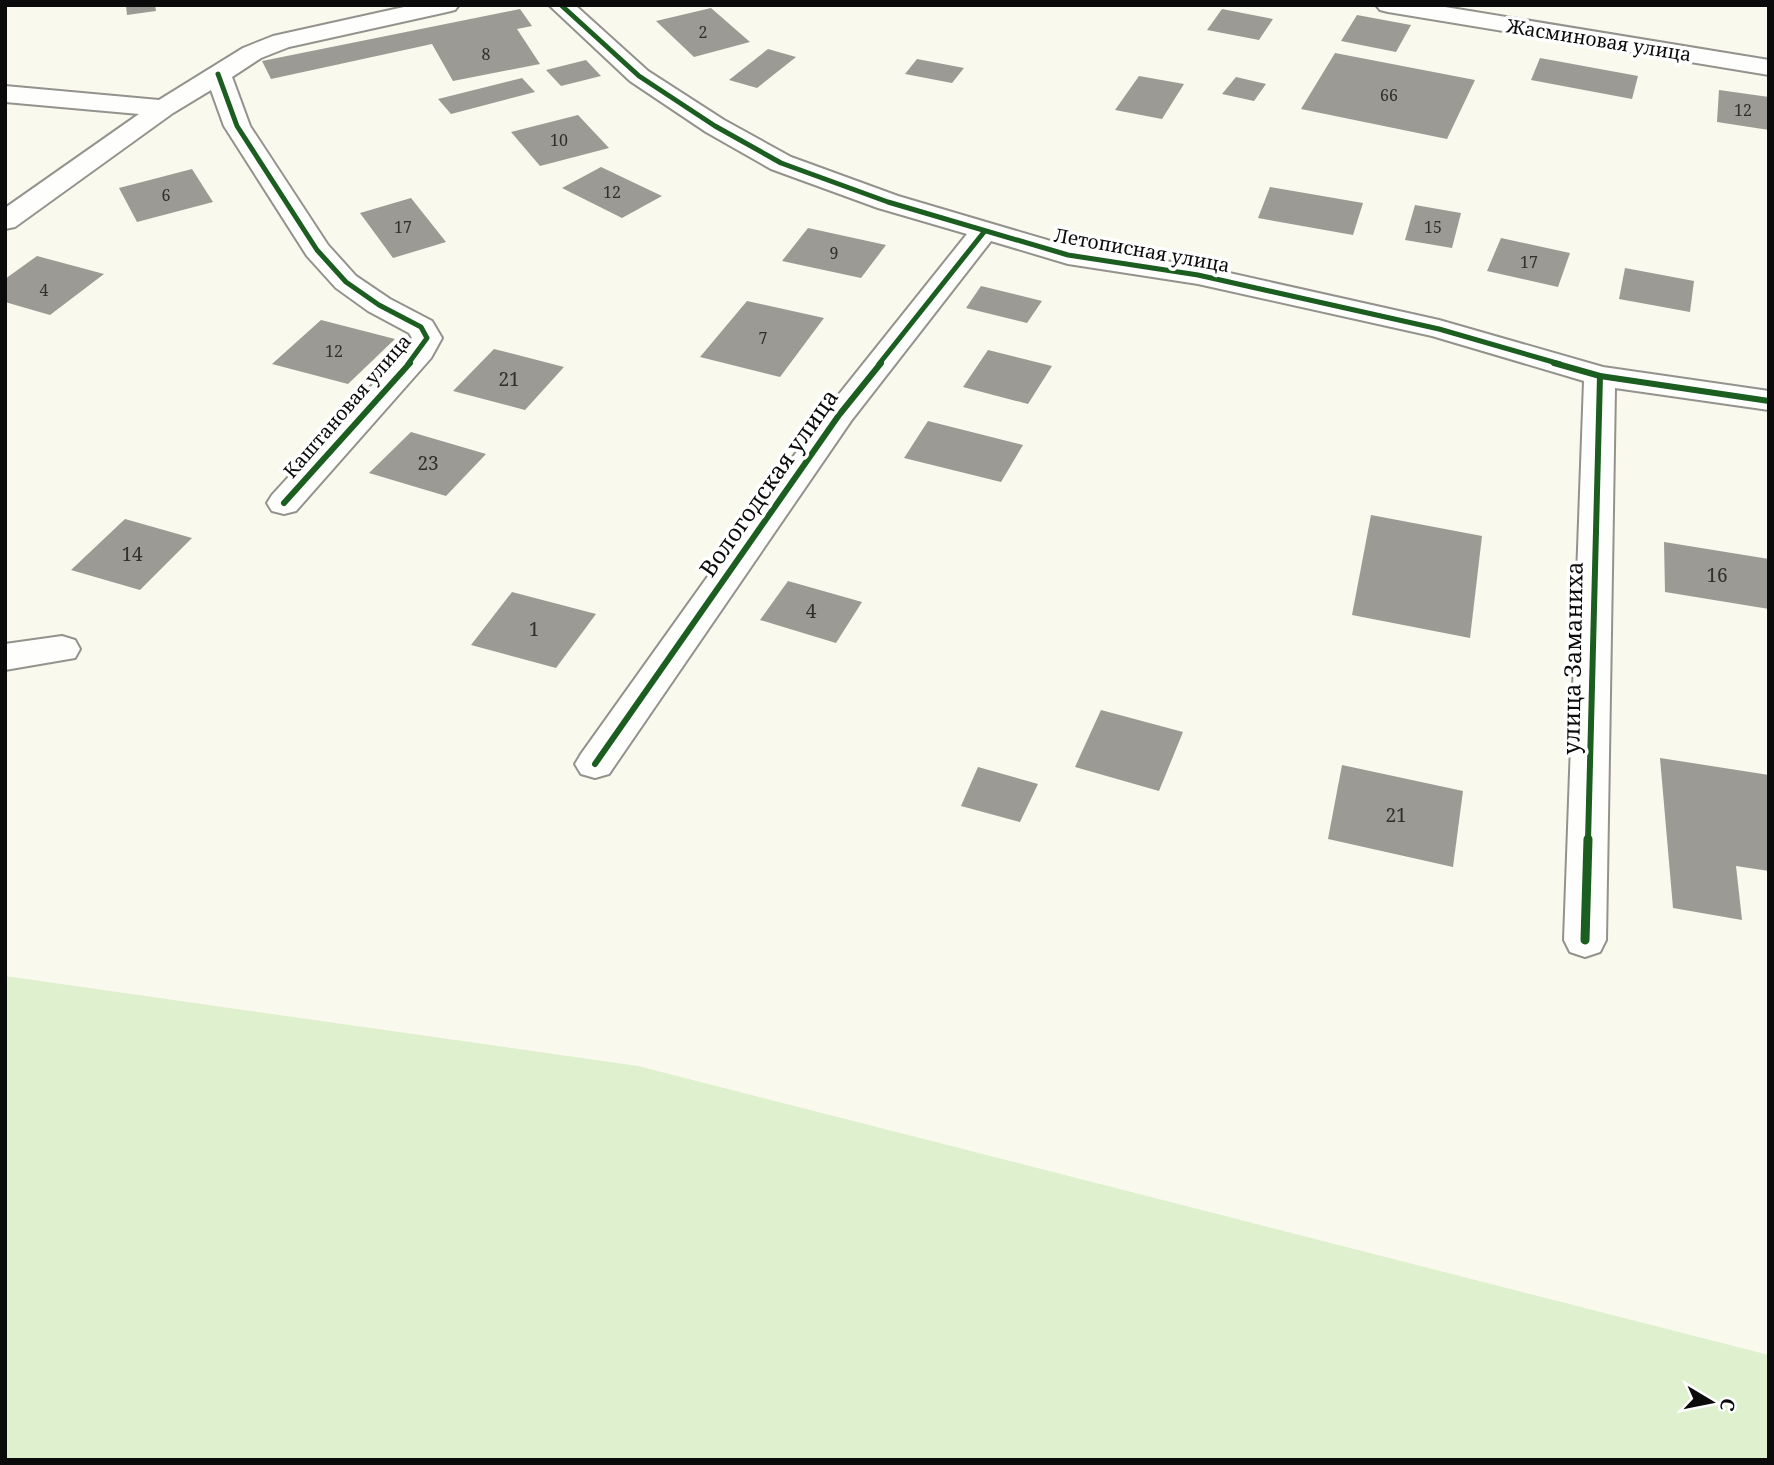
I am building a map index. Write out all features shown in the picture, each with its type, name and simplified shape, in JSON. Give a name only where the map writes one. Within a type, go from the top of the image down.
[{"type":"street","points":[[5,221],[164,108],[252,53],[282,41],[446,5]]},
{"type":"street","name":"Летописная улица","points":[[561,5],[639,76],[715,126],[780,163],[888,202],[1068,255],[1198,275],[1438,329],[1600,376],[1769,401]]},
{"type":"street","name":"Жасминовая улица","points":[[1388,5],[1769,68]]},
{"type":"street","name":"Каштановая улица","points":[[218,74],[237,127],[317,250],[345,282],[379,305],[421,327],[427,338],[420,351],[284,503]]},
{"type":"street","points":[[5,94],[164,108]]},
{"type":"street","name":"Вологодская улица","points":[[595,764],[839,415],[984,232]]},
{"type":"street","name":"улица Заманиха","points":[[1585,940],[1600,376]]},
{"type":"street","points":[[5,657],[62,649]]},
{"type":"green space","points":[[5,976],[638,1066],[1769,1355],[1769,1460],[5,1460]]},
{"type":"building","points":[[126,5],[155,5],[156,11],[127,15]]},
{"type":"building","points":[[711,8],[750,42],[694,57],[656,21]]},
{"type":"building","points":[[520,9],[532,26],[517,29],[540,64],[453,81],[432,44],[271,79],[262,61]]},
{"type":"building","points":[[1222,9],[1273,19],[1259,40],[1207,30]]},
{"type":"building","points":[[1357,15],[1411,25],[1396,52],[1341,41]]},
{"type":"building","points":[[768,49],[796,57],[757,88],[729,80]]},
{"type":"building","points":[[1335,53],[1475,80],[1447,139],[1301,109]]},
{"type":"building","points":[[1540,58],[1638,76],[1632,99],[1531,80]]},
{"type":"building","points":[[917,59],[964,68],[952,83],[905,74]]},
{"type":"building","points":[[586,60],[601,76],[561,86],[546,70]]},
{"type":"building","points":[[1139,76],[1184,84],[1162,119],[1115,110]]},
{"type":"building","points":[[1236,77],[1266,84],[1254,101],[1222,94]]},
{"type":"building","points":[[522,78],[535,92],[451,114],[438,99]]},
{"type":"building","points":[[1719,90],[1769,97],[1769,130],[1717,122]]},
{"type":"building","points":[[578,115],[609,148],[540,166],[511,132]]},
{"type":"building","points":[[601,167],[662,196],[622,218],[562,188]]},
{"type":"building","points":[[192,169],[213,202],[137,222],[119,188]]},
{"type":"building","points":[[1270,187],[1363,203],[1353,235],[1258,218]]},
{"type":"building","points":[[411,198],[446,242],[393,258],[360,213]]},
{"type":"building","points":[[1415,205],[1461,213],[1452,248],[1405,240]]},
{"type":"building","points":[[808,228],[886,245],[861,278],[782,261]]},
{"type":"building","points":[[1501,238],[1570,253],[1558,287],[1487,271]]},
{"type":"building","points":[[37,256],[104,274],[50,315],[5,302],[5,279]]},
{"type":"building","points":[[1625,268],[1694,281],[1690,312],[1619,299]]},
{"type":"building","points":[[981,286],[1042,301],[1027,323],[966,308]]},
{"type":"building","points":[[747,301],[824,318],[780,377],[700,357]]},
{"type":"building","points":[[321,320],[395,339],[348,384],[272,364]]},
{"type":"building","points":[[494,349],[564,367],[525,410],[453,391]]},
{"type":"building","points":[[988,350],[1052,366],[1028,404],[963,387]]},
{"type":"building","points":[[928,421],[1023,445],[1001,482],[904,458]]},
{"type":"building","points":[[411,432],[486,454],[446,496],[369,473]]},
{"type":"building","points":[[1371,515],[1482,536],[1470,638],[1352,615]]},
{"type":"building","points":[[125,519],[192,538],[140,590],[71,570]]},
{"type":"building","points":[[1664,542],[1769,559],[1769,609],[1665,592]]},
{"type":"building","points":[[788,581],[862,602],[836,643],[760,620]]},
{"type":"building","points":[[512,592],[596,614],[556,668],[471,645]]},
{"type":"building","points":[[1101,710],[1183,732],[1159,791],[1075,767]]},
{"type":"building","points":[[1660,758],[1769,775],[1769,871],[1736,866],[1742,920],[1673,908]]},
{"type":"building","points":[[1342,765],[1463,791],[1453,867],[1328,839]]},
{"type":"building","points":[[978,767],[1038,784],[1020,822],[961,806]]},
{"type":"cycle path","points":[[561,5],[639,76],[715,126],[781,163],[888,202],[1068,255],[1198,275],[1439,329],[1600,376],[1769,401]]},
{"type":"cycle path","points":[[218,74],[237,126],[317,250],[346,282],[379,305],[421,327],[427,338],[420,351],[284,503]]},
{"type":"cycle path","points":[[595,764],[839,415],[984,232]]},
{"type":"cycle path","points":[[1585,940],[1600,376]]}]
